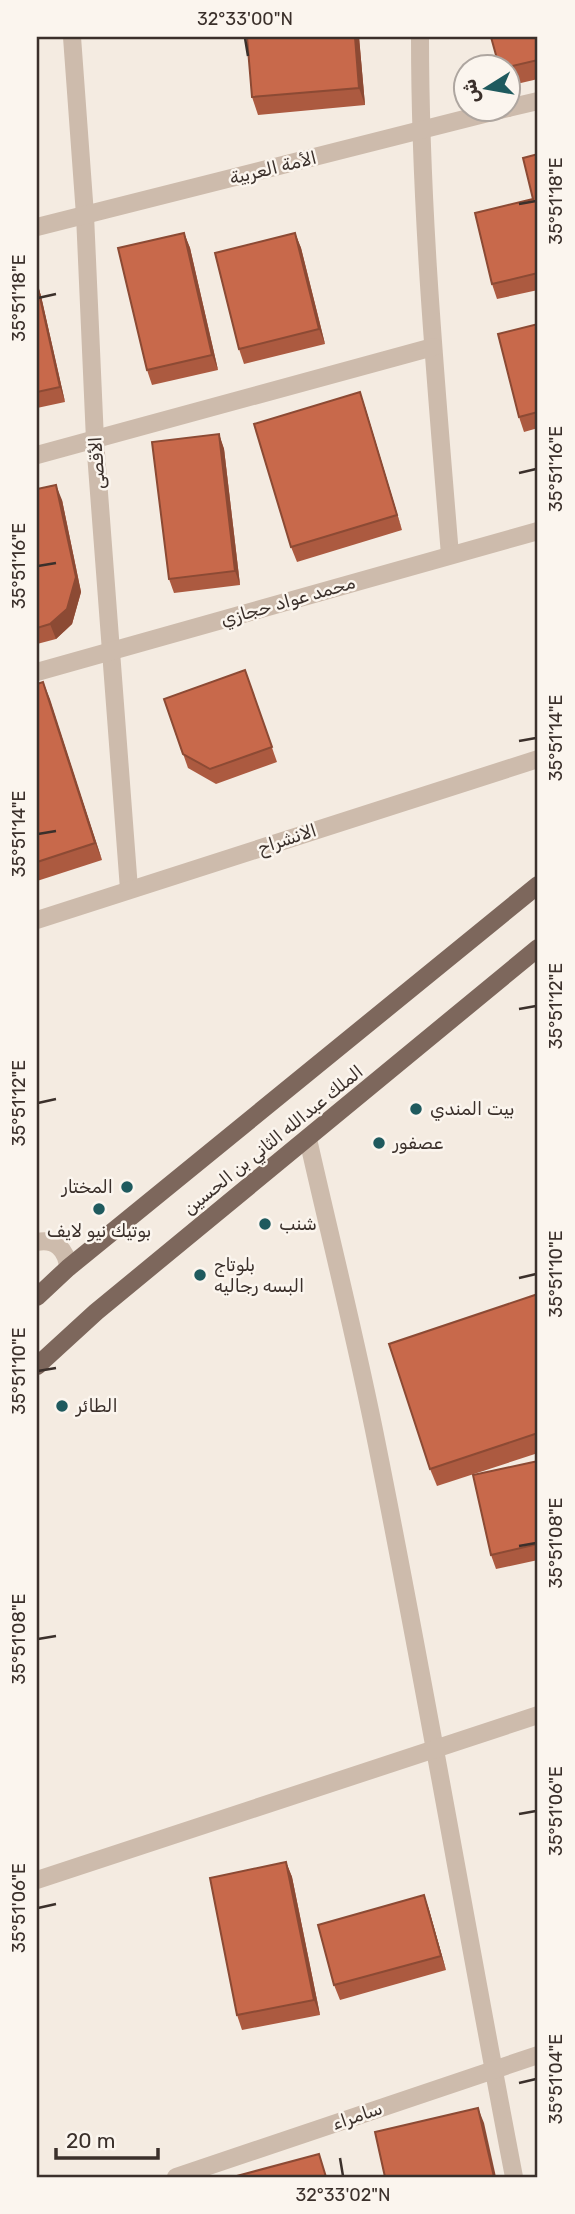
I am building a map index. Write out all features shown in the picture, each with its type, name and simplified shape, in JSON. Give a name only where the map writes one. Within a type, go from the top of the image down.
[{"type":"main road","name":"الملك عبدالله الثاني بن الحسين","points":[[37,1297],[68,1268],[538,885]]},
{"type":"main road","name":"الملك عبدالله الثاني بن الحسين","points":[[37,1366],[96,1312],[538,948]]},
{"type":"street","name":"الأقصى","points":[[72,37],[85,215],[94,440],[130,889]]},
{"type":"street","points":[[420,37],[420,131],[433,346],[450,555]]},
{"type":"street","name":"الأمة العربية","points":[[37,227],[454,122]]},
{"type":"street","points":[[37,455],[433,346]]},
{"type":"street","name":"محمد عواد حجازي","points":[[37,672],[538,531]]},
{"type":"street","name":"الانشراح","points":[[37,920],[538,759]]},
{"type":"street","points":[[308,1139],[377,1443],[514,2177]]},
{"type":"street","points":[[37,1242],[49,1241],[56,1244],[68,1258],[68,1268]]},
{"type":"street","points":[[37,1880],[538,1714]]},
{"type":"street","name":"سامراء","points":[[176,2177],[538,2055]]},
{"type":"building","points":[[247,37],[355,37],[359,88],[252,97]]},
{"type":"building","points":[[491,37],[538,37],[538,60],[522,64],[522,52],[495,52]]},
{"type":"building","points":[[538,154],[538,273],[492,284],[475,213],[533,199],[523,158]]},
{"type":"building","points":[[184,233],[212,355],[147,370],[118,248]]},
{"type":"building","points":[[295,233],[319,329],[239,349],[215,253]]},
{"type":"building","points":[[37,284],[60,387],[37,392]]},
{"type":"building","points":[[538,324],[538,412],[519,417],[498,334]]},
{"type":"building","points":[[360,392],[397,515],[291,547],[254,424]]},
{"type":"building","points":[[219,434],[235,571],[169,579],[152,442]]},
{"type":"building","points":[[56,485],[76,577],[67,609],[50,624],[37,628],[37,489]]},
{"type":"building","points":[[245,670],[272,747],[210,769],[183,754],[164,699]]},
{"type":"building","points":[[43,682],[95,843],[37,862],[37,684]]},
{"type":"building","points":[[538,1294],[538,1433],[430,1469],[389,1344]]},
{"type":"building","points":[[538,1461],[538,1544],[491,1555],[473,1475]]},
{"type":"building","points":[[286,1862],[314,2000],[237,2015],[210,1878]]},
{"type":"building","points":[[424,1895],[441,1956],[334,1985],[318,1925]]},
{"type":"building","points":[[478,2108],[494,2177],[385,2177],[375,2132]]},
{"type":"building","points":[[319,2154],[326,2177],[233,2177]]},
{"type":"place","name":"بيت المندي","points":[[416,1109]]},
{"type":"place","name":"عصفور","points":[[379,1143]]},
{"type":"place","name":"المختار","points":[[127,1187]]},
{"type":"place","name":"بوتيك نيو لايف","points":[[99,1209]]},
{"type":"place","name":"شنب","points":[[265,1224]]},
{"type":"place","name":"بلوتاج البسه رجاليه","points":[[200,1275]]},
{"type":"place","name":"الطائر","points":[[62,1406]]}]
